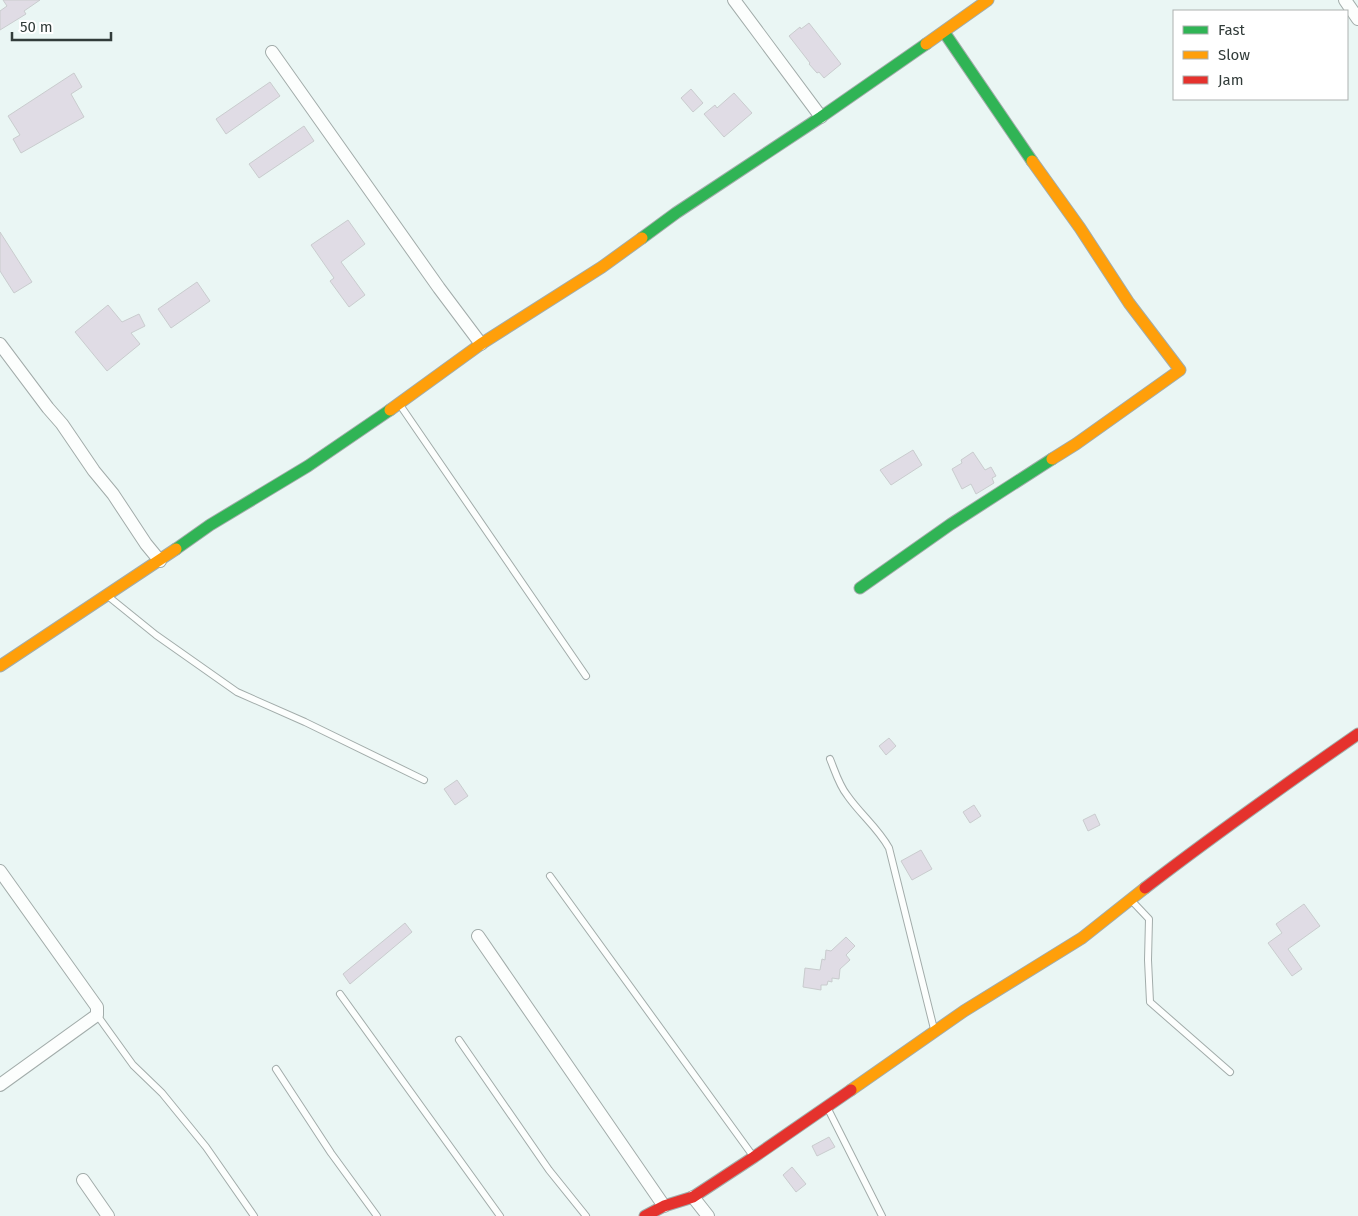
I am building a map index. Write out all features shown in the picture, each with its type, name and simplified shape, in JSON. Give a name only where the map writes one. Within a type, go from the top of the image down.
[{"type":"street","points":[[734,0],[821,117]]},
{"type":"street","points":[[0,666],[160,561],[210,525],[308,466],[362,430],[481,344],[602,267],[676,213],[821,117],[988,0]]},
{"type":"street","points":[[1345,0],[1358,19]]},
{"type":"street","points":[[860,588],[951,524],[1076,444],[1180,370],[1129,303],[1080,228],[1015,138],[944,32]]},
{"type":"street","points":[[272,52],[439,288],[481,344]]},
{"type":"street","points":[[0,344],[62,424],[160,561]]},
{"type":"street","points":[[645,1216],[664,1206],[692,1197],[754,1158],[964,1011],[1082,938],[1130,899],[1285,784],[1358,734]]},
{"type":"street","points":[[0,871],[97,1007],[97,1015],[0,1084]]},
{"type":"street","points":[[478,936],[664,1206]]},
{"type":"street","points":[[83,1180],[108,1216]]},
{"type":"street","points":[[692,1197],[708,1216]]},
{"type":"lane","points":[[399,403],[586,676]]},
{"type":"lane","points":[[106,595],[156,635],[237,692],[305,722],[424,780]]},
{"type":"lane","points":[[830,759],[847,796],[883,838],[889,848],[900,886],[935,1033]]},
{"type":"lane","points":[[550,876],[754,1158]]},
{"type":"lane","points":[[1130,899],[1149,919],[1150,1002],[1230,1072]]},
{"type":"lane","points":[[340,994],[500,1216]]},
{"type":"lane","points":[[97,1015],[132,1065],[162,1093],[206,1147],[254,1216]]},
{"type":"lane","points":[[459,1040],[549,1170],[586,1216]]},
{"type":"lane","points":[[276,1069],[331,1153],[377,1216]]},
{"type":"lane","points":[[827,1106],[882,1216]]},
{"type":"building","points":[[3,0],[40,0],[24,11],[26,14],[0,30],[0,11],[7,6]]},
{"type":"building","points":[[809,23],[841,64],[824,78],[809,64],[789,36],[800,27],[801,29]]},
{"type":"building","points":[[74,73],[82,87],[71,94],[84,117],[21,153],[13,139],[20,135],[8,116]]},
{"type":"building","points":[[270,82],[280,96],[226,134],[216,119]]},
{"type":"building","points":[[691,89],[703,103],[693,112],[681,98]]},
{"type":"building","points":[[734,93],[752,113],[724,137],[704,114],[715,105],[717,108]]},
{"type":"building","points":[[304,126],[314,141],[259,178],[249,164]]},
{"type":"building","points":[[348,220],[365,244],[341,262],[365,295],[349,307],[330,281],[334,278],[311,245]]},
{"type":"building","points":[[0,232],[32,282],[14,293],[0,271]]},
{"type":"building","points":[[197,282],[210,301],[171,328],[158,309]]},
{"type":"building","points":[[108,305],[122,322],[139,314],[145,326],[131,333],[140,344],[107,371],[75,332]]},
{"type":"building","points":[[913,450],[922,465],[891,485],[880,470]]},
{"type":"building","points":[[973,452],[985,470],[991,467],[996,476],[992,478],[994,483],[976,494],[971,484],[962,489],[952,469],[962,463],[961,460]]},
{"type":"building","points":[[889,738],[896,746],[886,755],[879,746]]},
{"type":"building","points":[[457,780],[468,796],[455,805],[444,789]]},
{"type":"building","points":[[974,805],[981,816],[970,823],[963,812]]},
{"type":"building","points":[[1095,814],[1100,825],[1088,831],[1083,820]]},
{"type":"building","points":[[921,850],[932,869],[912,880],[901,861]]},
{"type":"building","points":[[1304,904],[1320,926],[1288,949],[1302,969],[1292,976],[1268,943],[1282,933],[1276,924]]},
{"type":"building","points":[[405,923],[412,932],[350,984],[343,974]]},
{"type":"building","points":[[846,937],[855,946],[846,955],[850,960],[840,969],[839,979],[832,978],[832,982],[828,981],[827,985],[821,985],[821,990],[803,987],[805,968],[820,970],[822,959],[825,960],[826,950],[831,951]]},
{"type":"building","points":[[829,1137],[835,1147],[817,1156],[812,1146]]},
{"type":"building","points":[[792,1167],[806,1184],[796,1192],[783,1175]]},
{"type":"traffic: fast","points":[[944,32],[1032,161]]},
{"type":"traffic: fast","points":[[642,238],[926,44]]},
{"type":"traffic: fast","points":[[176,549],[210,525],[308,466],[390,410]]},
{"type":"traffic: fast","points":[[860,588],[951,524],[1052,459]]},
{"type":"traffic: slow","points":[[926,44],[988,0]]},
{"type":"traffic: slow","points":[[1032,161],[1080,228],[1129,303],[1180,370],[1052,459]]},
{"type":"traffic: slow","points":[[390,410],[481,344],[602,267],[642,238]]},
{"type":"traffic: slow","points":[[0,666],[176,549]]},
{"type":"traffic: slow","points":[[851,1090],[964,1011],[1082,938],[1145,888]]},
{"type":"traffic: jam","points":[[1145,888],[1250,810],[1358,734]]},
{"type":"traffic: jam","points":[[645,1216],[664,1206],[693,1197],[851,1090]]}]
